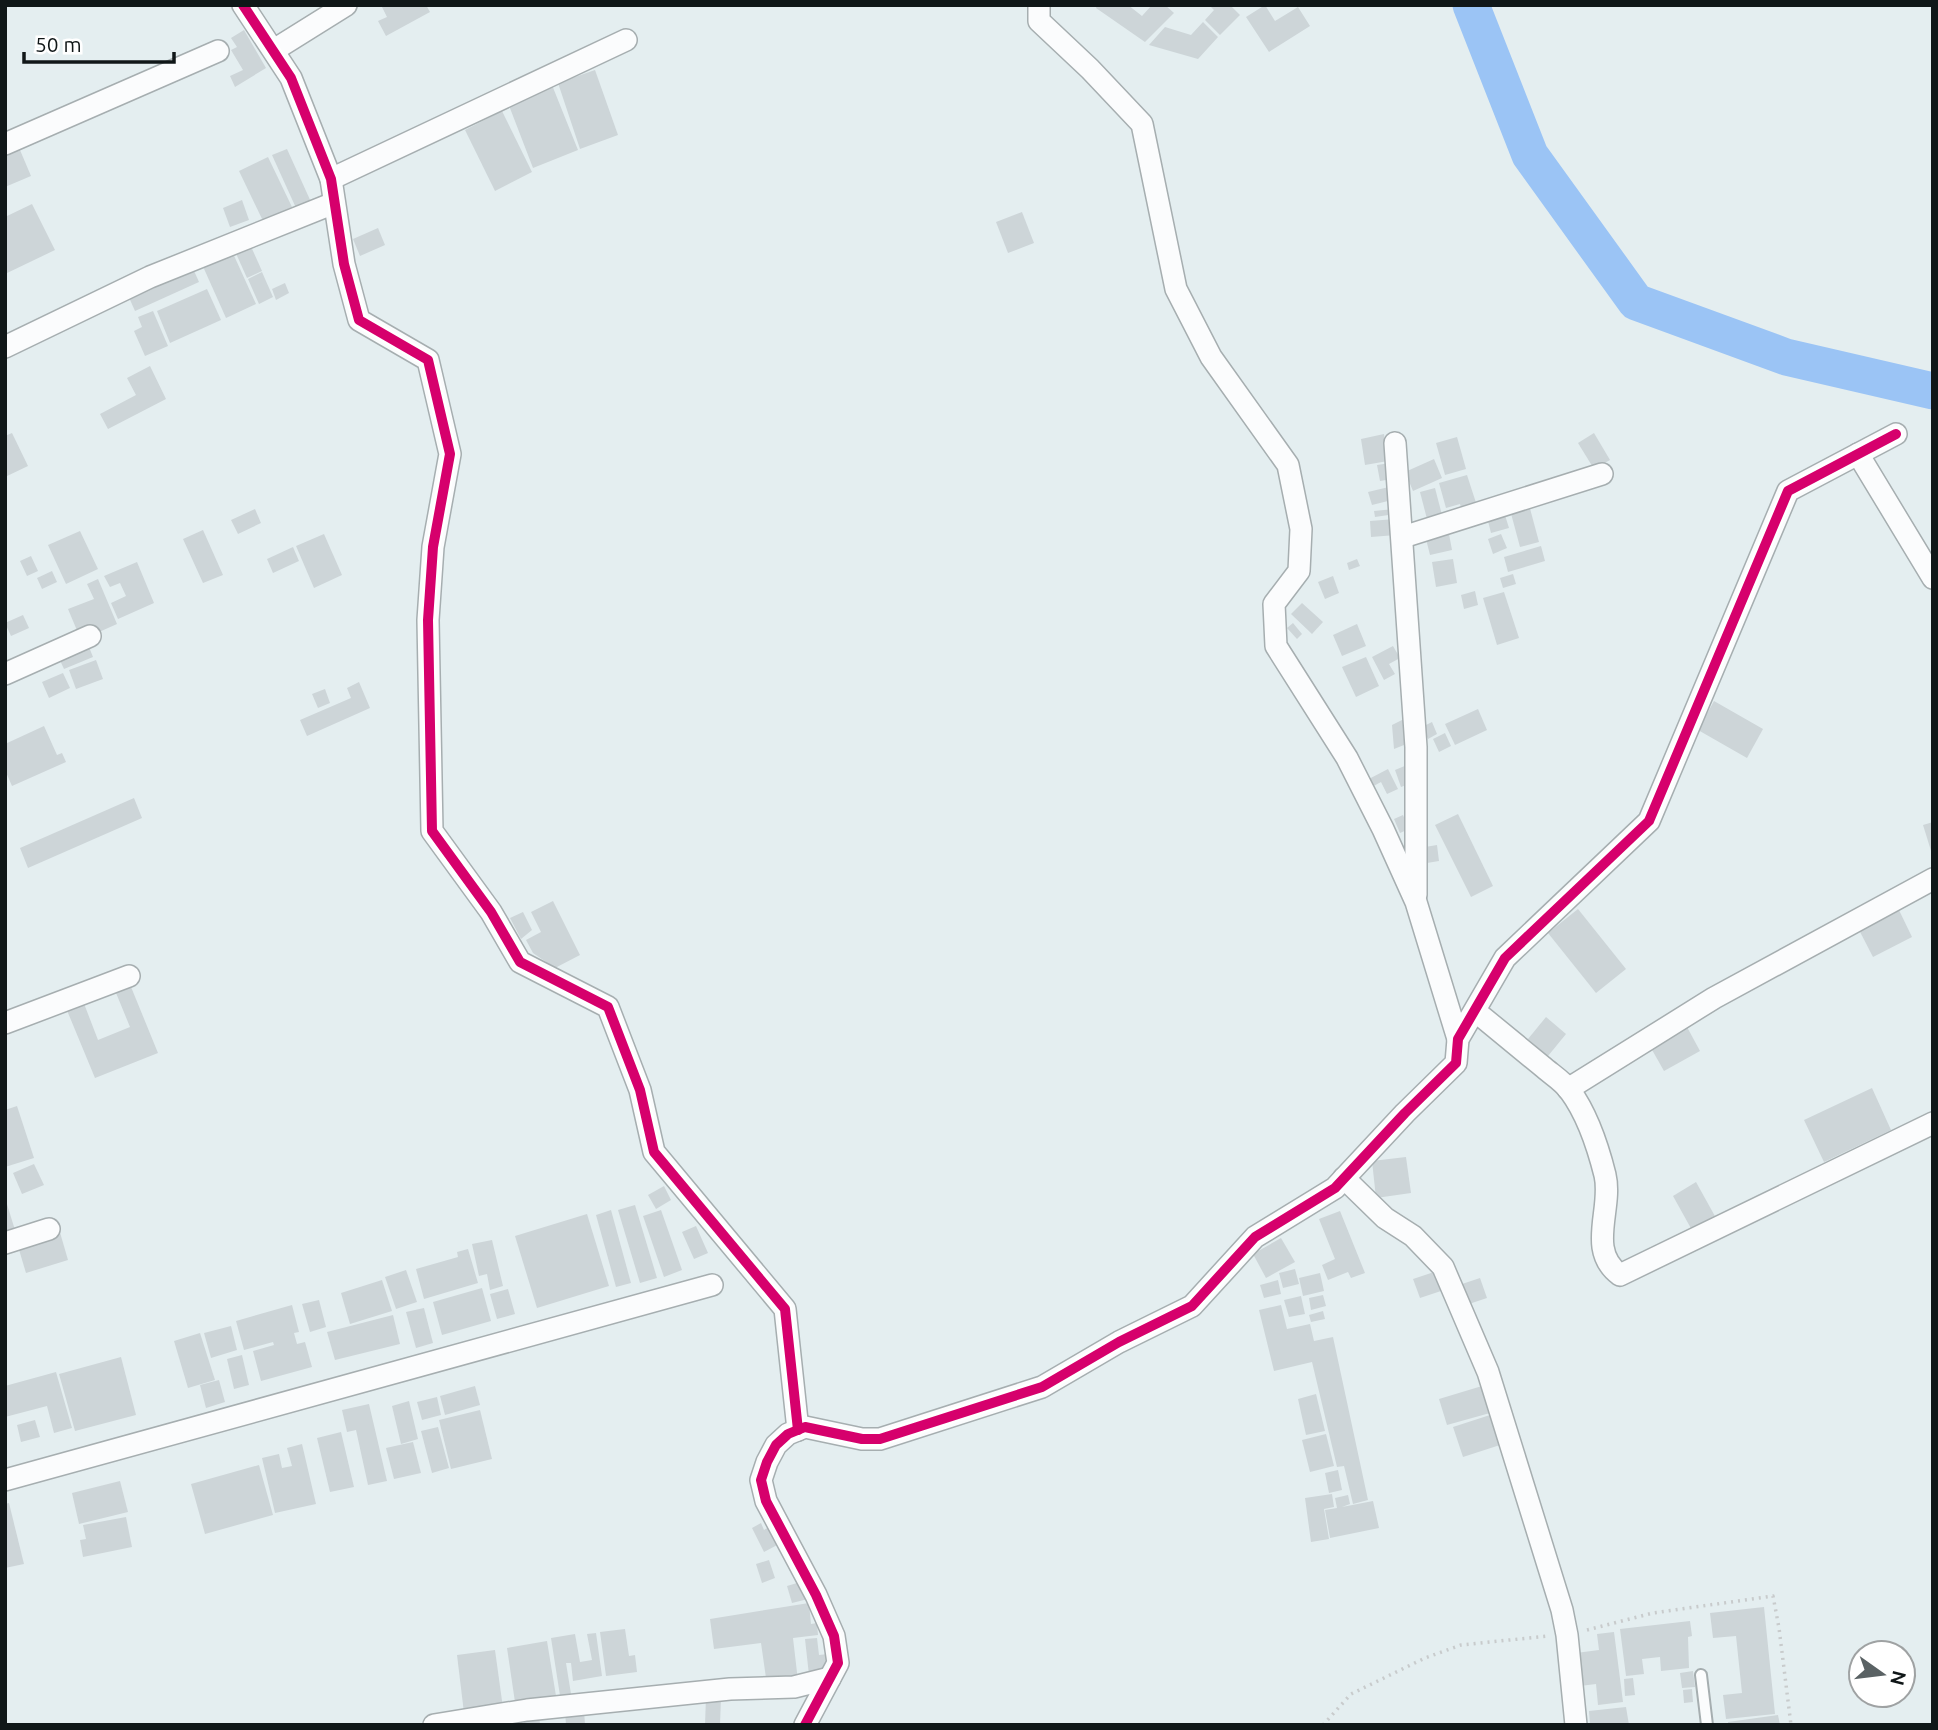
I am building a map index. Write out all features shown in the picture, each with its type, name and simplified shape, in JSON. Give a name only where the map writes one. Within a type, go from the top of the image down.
[{"type":"street","points":[[243,5],[291,78],[331,179],[344,264],[359,320],[428,360],[450,454],[433,547],[428,620],[432,831],[491,912],[520,962],[608,1007],[640,1090],[654,1152],[785,1309],[798,1430]]},
{"type":"street","points":[[274,50],[346,5]]},
{"type":"street","points":[[805,1725],[838,1662],[834,1636],[816,1595],[766,1501],[761,1480],[776,1445],[788,1434],[805,1427],[862,1439],[880,1439],[1042,1387],[1119,1342],[1192,1306],[1255,1237],[1335,1188],[1456,1063],[1458,1039],[1416,902],[1383,828],[1347,758],[1276,646],[1274,604],[1299,570],[1301,529],[1288,465],[1211,357],[1176,289],[1142,124],[1090,69],[1039,21],[1039,5]]},
{"type":"street","points":[[331,179],[626,40]]},
{"type":"street","points":[[5,144],[218,51]]},
{"type":"street","points":[[5,347],[150,277],[334,203]]},
{"type":"street","points":[[1458,1039],[1505,958],[1649,821],[1788,491],[1896,434]]},
{"type":"street","points":[[1395,443],[1416,747],[1416,902]]},
{"type":"street","points":[[1858,454],[1933,578]]},
{"type":"street","points":[[1403,537],[1602,474]]},
{"type":"street","points":[[5,674],[90,636]]},
{"type":"street","points":[[1568,1088],[1714,998],[1933,879]]},
{"type":"street","points":[[5,1023],[129,976]]},
{"type":"street","points":[[1475,1011],[1568,1088],[1581,1108],[1605,1177],[1607,1197],[1601,1229],[1602,1247],[1611,1268],[1620,1275],[1933,1123]]},
{"type":"street","points":[[1344,1178],[1385,1218],[1413,1236],[1443,1267],[1488,1372],[1567,1635],[1576,1725]]},
{"type":"street","points":[[5,1243],[48,1229]]},
{"type":"street","points":[[5,1480],[712,1285]]},
{"type":"street","points":[[434,1725],[527,1710],[730,1689],[794,1687],[830,1678]]},
{"type":"lane","points":[[1702,1675],[1707,1725]]},
{"type":"path","points":[[1323,1725],[1351,1693],[1425,1658],[1461,1645],[1567,1635],[1653,1613],[1773,1596],[1791,1725]]},
{"type":"building","points":[[381,5],[426,5],[430,12],[386,36],[378,21],[387,17]]},
{"type":"building","points":[[1097,5],[1128,5],[1142,16],[1152,5],[1165,5],[1174,13],[1145,42],[1096,8]]},
{"type":"building","points":[[1209,5],[1230,5],[1240,15],[1220,35],[1205,20],[1214,10]]},
{"type":"building","points":[[1265,5],[1275,21],[1298,7],[1310,26],[1269,52],[1246,17]]},
{"type":"building","points":[[1203,22],[1218,37],[1198,59],[1149,45],[1165,27],[1191,35]]},
{"type":"building","points":[[244,30],[266,68],[235,87],[230,76],[243,70],[231,50],[237,47],[231,38]]},
{"type":"building","points":[[595,70],[618,135],[580,149],[558,83]]},
{"type":"building","points":[[552,85],[578,150],[533,168],[508,103]]},
{"type":"building","points":[[502,111],[532,172],[495,191],[465,130]]},
{"type":"building","points":[[17,143],[31,176],[5,187],[5,148]]},
{"type":"building","points":[[287,149],[311,202],[296,208],[272,155]]},
{"type":"building","points":[[268,157],[292,207],[263,221],[239,171]]},
{"type":"building","points":[[242,200],[249,220],[230,227],[223,208]]},
{"type":"building","points":[[32,204],[55,250],[5,274],[5,217]]},
{"type":"building","points":[[1022,212],[1034,243],[1008,253],[996,222]]},
{"type":"building","points":[[378,228],[385,245],[360,256],[353,239]]},
{"type":"building","points":[[249,242],[262,271],[247,278],[234,249]]},
{"type":"building","points":[[231,249],[256,304],[226,318],[201,262]]},
{"type":"building","points":[[191,264],[199,282],[135,311],[127,293]]},
{"type":"building","points":[[262,272],[273,297],[259,304],[248,279]]},
{"type":"building","points":[[285,283],[289,293],[276,300],[272,289]]},
{"type":"building","points":[[207,289],[221,320],[170,343],[157,311]]},
{"type":"building","points":[[153,311],[168,346],[145,356],[134,331],[142,327],[138,317]]},
{"type":"building","points":[[150,366],[166,399],[108,429],[100,414],[136,395],[127,378]]},
{"type":"building","points":[[12,433],[28,466],[5,477],[5,436]]},
{"type":"building","points":[[1594,433],[1610,460],[1594,469],[1578,443]]},
{"type":"building","points":[[1384,434],[1388,461],[1365,465],[1361,439]]},
{"type":"building","points":[[1457,437],[1466,469],[1445,475],[1436,443]]},
{"type":"building","points":[[1434,459],[1442,478],[1413,491],[1405,472]]},
{"type":"building","points":[[1390,463],[1392,479],[1380,481],[1377,465]]},
{"type":"building","points":[[1467,475],[1478,509],[1463,514],[1460,504],[1446,508],[1439,483]]},
{"type":"building","points":[[1393,486],[1396,499],[1372,505],[1368,492]]},
{"type":"building","points":[[1435,488],[1442,515],[1427,519],[1420,492]]},
{"type":"building","points":[[1528,501],[1539,542],[1520,547],[1509,506]]},
{"type":"building","points":[[255,509],[261,523],[238,534],[231,520]]},
{"type":"building","points":[[1394,509],[1395,514],[1375,517],[1374,511]]},
{"type":"building","points":[[1504,512],[1509,528],[1491,533],[1487,517]]},
{"type":"building","points":[[1395,519],[1396,535],[1371,537],[1370,521]]},
{"type":"building","points":[[203,530],[223,575],[203,583],[183,539]]},
{"type":"building","points":[[80,531],[98,569],[66,584],[48,545]]},
{"type":"building","points":[[324,534],[342,575],[314,588],[296,546]]},
{"type":"building","points":[[1449,534],[1452,550],[1430,555],[1426,539]]},
{"type":"building","points":[[1501,534],[1507,548],[1493,554],[1488,539]]},
{"type":"building","points":[[1541,546],[1545,561],[1508,572],[1504,557]]},
{"type":"building","points":[[293,547],[299,561],[273,573],[267,559]]},
{"type":"building","points":[[31,556],[38,571],[27,576],[20,561]]},
{"type":"building","points":[[1357,559],[1360,566],[1349,570],[1347,563]]},
{"type":"building","points":[[1453,559],[1457,583],[1436,587],[1432,562]]},
{"type":"building","points":[[137,562],[154,603],[118,619],[111,603],[126,596],[120,583],[110,587],[104,576]]},
{"type":"building","points":[[52,571],[57,582],[42,589],[37,578]]},
{"type":"building","points":[[1513,574],[1516,584],[1503,588],[1500,578]]},
{"type":"building","points":[[1333,576],[1339,593],[1325,599],[1318,582]]},
{"type":"building","points":[[98,579],[117,624],[81,640],[68,609],[94,599],[87,584]]},
{"type":"building","points":[[1475,591],[1478,605],[1464,609],[1461,595]]},
{"type":"building","points":[[1504,592],[1519,638],[1497,645],[1483,598]]},
{"type":"building","points":[[1302,603],[1323,622],[1312,634],[1291,614]]},
{"type":"building","points":[[23,615],[29,628],[11,636],[5,623]]},
{"type":"building","points":[[1293,623],[1302,634],[1297,639],[1287,628]]},
{"type":"building","points":[[1357,624],[1366,646],[1342,656],[1333,635]]},
{"type":"building","points":[[87,642],[93,657],[64,669],[57,654]]},
{"type":"building","points":[[1393,646],[1400,658],[1389,664],[1395,674],[1384,680],[1372,657]]},
{"type":"building","points":[[1366,657],[1379,686],[1356,697],[1342,667]]},
{"type":"building","points":[[96,660],[103,679],[76,689],[69,670]]},
{"type":"building","points":[[63,673],[70,688],[49,698],[42,682]]},
{"type":"building","points":[[359,682],[370,708],[307,736],[300,720],[351,698],[347,688]]},
{"type":"building","points":[[325,689],[330,703],[318,708],[312,694]]},
{"type":"building","points":[[1714,701],[1763,729],[1747,758],[1698,730]]},
{"type":"building","points":[[1478,709],[1487,730],[1455,745],[1445,724]]},
{"type":"building","points":[[1408,717],[1409,743],[1394,749],[1392,725]]},
{"type":"building","points":[[1432,722],[1437,734],[1428,739],[1422,727]]},
{"type":"building","points":[[44,726],[57,755],[62,753],[66,762],[12,786],[5,770],[5,744]]},
{"type":"building","points":[[1445,733],[1451,746],[1439,752],[1433,739]]},
{"type":"building","points":[[1407,765],[1414,782],[1401,787],[1395,770]]},
{"type":"building","points":[[1388,769],[1398,789],[1387,794],[1381,782],[1368,789],[1365,781]]},
{"type":"building","points":[[134,798],[142,818],[28,868],[20,848]]},
{"type":"building","points":[[1458,814],[1493,886],[1471,897],[1435,825]]},
{"type":"building","points":[[1403,815],[1409,829],[1400,833],[1394,819]]},
{"type":"building","points":[[1933,822],[1933,854],[1932,854],[1923,825]]},
{"type":"building","points":[[1437,845],[1439,861],[1427,863],[1425,847]]},
{"type":"building","points":[[553,901],[580,955],[555,968],[533,953],[526,940],[541,932],[531,912]]},
{"type":"building","points":[[1897,906],[1912,937],[1873,957],[1857,926]]},
{"type":"building","points":[[1578,909],[1626,969],[1596,993],[1548,933]]},
{"type":"building","points":[[523,912],[532,930],[521,939],[510,918]]},
{"type":"building","points":[[129,982],[158,1053],[95,1078],[66,1008],[83,1001],[98,1040],[130,1027],[114,988]]},
{"type":"building","points":[[1546,1017],[1566,1034],[1548,1056],[1528,1039]]},
{"type":"building","points":[[1687,1027],[1700,1051],[1664,1071],[1651,1048]]},
{"type":"building","points":[[1872,1088],[1891,1130],[1824,1162],[1804,1120]]},
{"type":"building","points":[[17,1106],[34,1158],[5,1167],[5,1110]]},
{"type":"building","points":[[1406,1157],[1411,1193],[1376,1198],[1372,1161]]},
{"type":"building","points":[[34,1164],[44,1185],[22,1194],[13,1173]]},
{"type":"building","points":[[1696,1182],[1716,1218],[1693,1232],[1673,1196]]},
{"type":"building","points":[[664,1186],[671,1200],[656,1209],[648,1195]]},
{"type":"building","points":[[5,1202],[15,1230],[5,1233]]},
{"type":"building","points":[[635,1205],[657,1278],[640,1283],[618,1210]]},
{"type":"building","points":[[611,1210],[631,1283],[616,1287],[596,1215]]},
{"type":"building","points":[[661,1210],[682,1270],[664,1277],[643,1216]]},
{"type":"building","points":[[1340,1211],[1365,1273],[1351,1278],[1348,1272],[1328,1280],[1322,1265],[1335,1259],[1319,1219]]},
{"type":"building","points":[[587,1214],[609,1286],[537,1308],[515,1236]]},
{"type":"building","points":[[696,1226],[708,1253],[694,1259],[682,1232]]},
{"type":"building","points":[[59,1229],[68,1260],[26,1273],[17,1243]]},
{"type":"building","points":[[1281,1238],[1295,1262],[1266,1278],[1253,1254]]},
{"type":"building","points":[[492,1240],[503,1286],[490,1290],[487,1274],[479,1276],[472,1244]]},
{"type":"building","points":[[468,1249],[478,1283],[424,1299],[416,1269],[458,1257],[457,1252]]},
{"type":"building","points":[[1295,1269],[1299,1284],[1283,1288],[1279,1273]]},
{"type":"building","points":[[406,1270],[417,1302],[396,1309],[385,1277]]},
{"type":"building","points":[[1434,1272],[1441,1291],[1420,1298],[1413,1279]]},
{"type":"building","points":[[1320,1273],[1324,1291],[1303,1296],[1299,1278]]},
{"type":"building","points":[[1480,1278],[1487,1298],[1466,1305],[1459,1285]]},
{"type":"building","points":[[382,1280],[392,1311],[350,1324],[341,1293]]},
{"type":"building","points":[[1278,1280],[1281,1294],[1264,1298],[1260,1285]]},
{"type":"building","points":[[482,1288],[491,1321],[442,1335],[433,1302]]},
{"type":"building","points":[[508,1289],[515,1314],[497,1319],[490,1294]]},
{"type":"building","points":[[1323,1295],[1326,1306],[1311,1310],[1309,1298]]},
{"type":"building","points":[[1301,1296],[1305,1314],[1289,1317],[1284,1300]]},
{"type":"building","points":[[319,1300],[326,1327],[310,1332],[302,1304]]},
{"type":"building","points":[[292,1305],[299,1332],[294,1333],[297,1344],[305,1342],[312,1367],[261,1381],[253,1351],[274,1345],[273,1342],[244,1350],[236,1321]]},
{"type":"building","points":[[1281,1305],[1287,1329],[1310,1324],[1314,1341],[1333,1337],[1368,1500],[1353,1504],[1344,1466],[1337,1467],[1312,1362],[1274,1371],[1259,1310]]},
{"type":"building","points":[[424,1308],[433,1343],[416,1348],[406,1312]]},
{"type":"building","points":[[1323,1311],[1325,1319],[1311,1322],[1309,1315]]},
{"type":"building","points":[[393,1315],[400,1344],[335,1360],[327,1332]]},
{"type":"building","points":[[231,1326],[237,1350],[211,1358],[204,1333]]},
{"type":"building","points":[[200,1333],[215,1380],[188,1388],[174,1341]]},
{"type":"building","points":[[242,1355],[249,1385],[234,1389],[227,1359]]},
{"type":"building","points":[[121,1357],[136,1415],[75,1431],[59,1374]]},
{"type":"building","points":[[56,1372],[72,1428],[54,1433],[47,1406],[5,1417],[5,1386]]},
{"type":"building","points":[[219,1380],[225,1402],[206,1408],[200,1385]]},
{"type":"building","points":[[475,1386],[480,1405],[445,1415],[440,1396]]},
{"type":"building","points":[[1482,1386],[1490,1413],[1447,1425],[1439,1399]]},
{"type":"building","points":[[1316,1394],[1325,1431],[1306,1435],[1298,1399]]},
{"type":"building","points":[[437,1397],[441,1415],[422,1420],[417,1402]]},
{"type":"building","points":[[409,1401],[418,1439],[401,1444],[392,1406]]},
{"type":"building","points":[[369,1404],[387,1481],[368,1485],[356,1430],[347,1432],[342,1410]]},
{"type":"building","points":[[480,1410],[492,1459],[451,1469],[439,1420]]},
{"type":"building","points":[[1490,1415],[1500,1445],[1463,1457],[1453,1427]]},
{"type":"building","points":[[35,1420],[40,1437],[21,1442],[17,1425]]},
{"type":"building","points":[[438,1427],[449,1468],[432,1473],[421,1431]]},
{"type":"building","points":[[341,1432],[354,1487],[330,1492],[317,1438]]},
{"type":"building","points":[[1326,1434],[1334,1466],[1310,1472],[1302,1440]]},
{"type":"building","points":[[413,1442],[421,1473],[394,1479],[386,1448]]},
{"type":"building","points":[[302,1444],[316,1504],[275,1513],[262,1458],[279,1454],[282,1468],[292,1466],[287,1448]]},
{"type":"building","points":[[259,1465],[273,1515],[205,1534],[191,1484]]},
{"type":"building","points":[[1338,1470],[1342,1490],[1329,1493],[1325,1473]]},
{"type":"building","points":[[120,1481],[128,1512],[79,1524],[72,1493]]},
{"type":"building","points":[[1332,1494],[1334,1507],[1324,1509],[1329,1539],[1311,1542],[1305,1498]]},
{"type":"building","points":[[1348,1495],[1350,1504],[1342,1507],[1373,1501],[1379,1528],[1330,1538],[1325,1510],[1337,1508],[1335,1498]]},
{"type":"building","points":[[9,1503],[24,1564],[5,1568],[5,1504]]},
{"type":"building","points":[[126,1517],[132,1547],[83,1557],[80,1540],[86,1539],[83,1525]]},
{"type":"building","points":[[761,1523],[764,1530],[772,1525],[781,1543],[764,1552],[752,1528]]},
{"type":"building","points":[[769,1560],[775,1578],[762,1583],[756,1564]]},
{"type":"building","points":[[807,1580],[812,1598],[792,1603],[787,1586]]},
{"type":"building","points":[[809,1603],[811,1624],[817,1623],[818,1635],[793,1638],[798,1681],[767,1685],[761,1643],[714,1649],[710,1619]]},
{"type":"building","points":[[1764,1607],[1775,1714],[1726,1719],[1723,1695],[1742,1693],[1736,1636],[1713,1638],[1710,1613]]},
{"type":"building","points":[[1690,1621],[1692,1636],[1688,1637],[1689,1668],[1661,1671],[1660,1657],[1642,1659],[1644,1674],[1626,1676],[1620,1629]]},
{"type":"building","points":[[625,1629],[629,1656],[635,1655],[637,1672],[606,1676],[600,1632]]},
{"type":"building","points":[[1614,1632],[1623,1702],[1598,1705],[1596,1684],[1580,1686],[1576,1653],[1599,1650],[1597,1634]]},
{"type":"building","points":[[596,1633],[602,1676],[573,1681],[571,1663],[566,1663],[572,1700],[561,1702],[551,1638],[575,1634],[580,1662],[592,1660],[587,1634]]},
{"type":"building","points":[[817,1638],[819,1655],[828,1654],[830,1673],[809,1675],[805,1639]]},
{"type":"building","points":[[547,1641],[557,1702],[516,1709],[507,1648]]},
{"type":"building","points":[[495,1650],[503,1708],[464,1713],[457,1655]]},
{"type":"building","points":[[1693,1671],[1695,1687],[1682,1688],[1680,1673]]},
{"type":"building","points":[[1633,1678],[1635,1695],[1625,1696],[1624,1679]]},
{"type":"building","points":[[1692,1689],[1693,1702],[1684,1703],[1683,1690]]},
{"type":"building","points":[[706,1697],[721,1697],[720,1725],[705,1725]]},
{"type":"building","points":[[1626,1707],[1629,1725],[1590,1725],[1589,1711]]},
{"type":"building","points":[[584,1710],[585,1725],[566,1725],[565,1711]]},
{"type":"building","points":[[539,1711],[540,1725],[524,1725],[522,1713]]},
{"type":"building","points":[[1778,1715],[1780,1725],[1728,1725],[1728,1722]]},
{"type":"waterway","points":[[1471,5],[1530,155],[1636,302],[1786,357],[1933,391]]},
{"type":"cycle path","points":[[243,5],[291,78],[331,179],[344,264],[359,320],[428,360],[450,454],[433,547],[428,620],[432,831],[491,912],[520,962],[608,1007],[640,1090],[654,1152],[785,1309],[798,1430]]},
{"type":"cycle path","points":[[805,1725],[838,1663],[834,1636],[816,1595],[766,1501],[761,1480],[776,1445],[788,1434],[805,1427],[862,1439],[880,1439],[1042,1387],[1119,1342],[1192,1306],[1255,1237],[1335,1188],[1456,1063],[1458,1039],[1505,958],[1649,821],[1788,491],[1896,434]]}]
